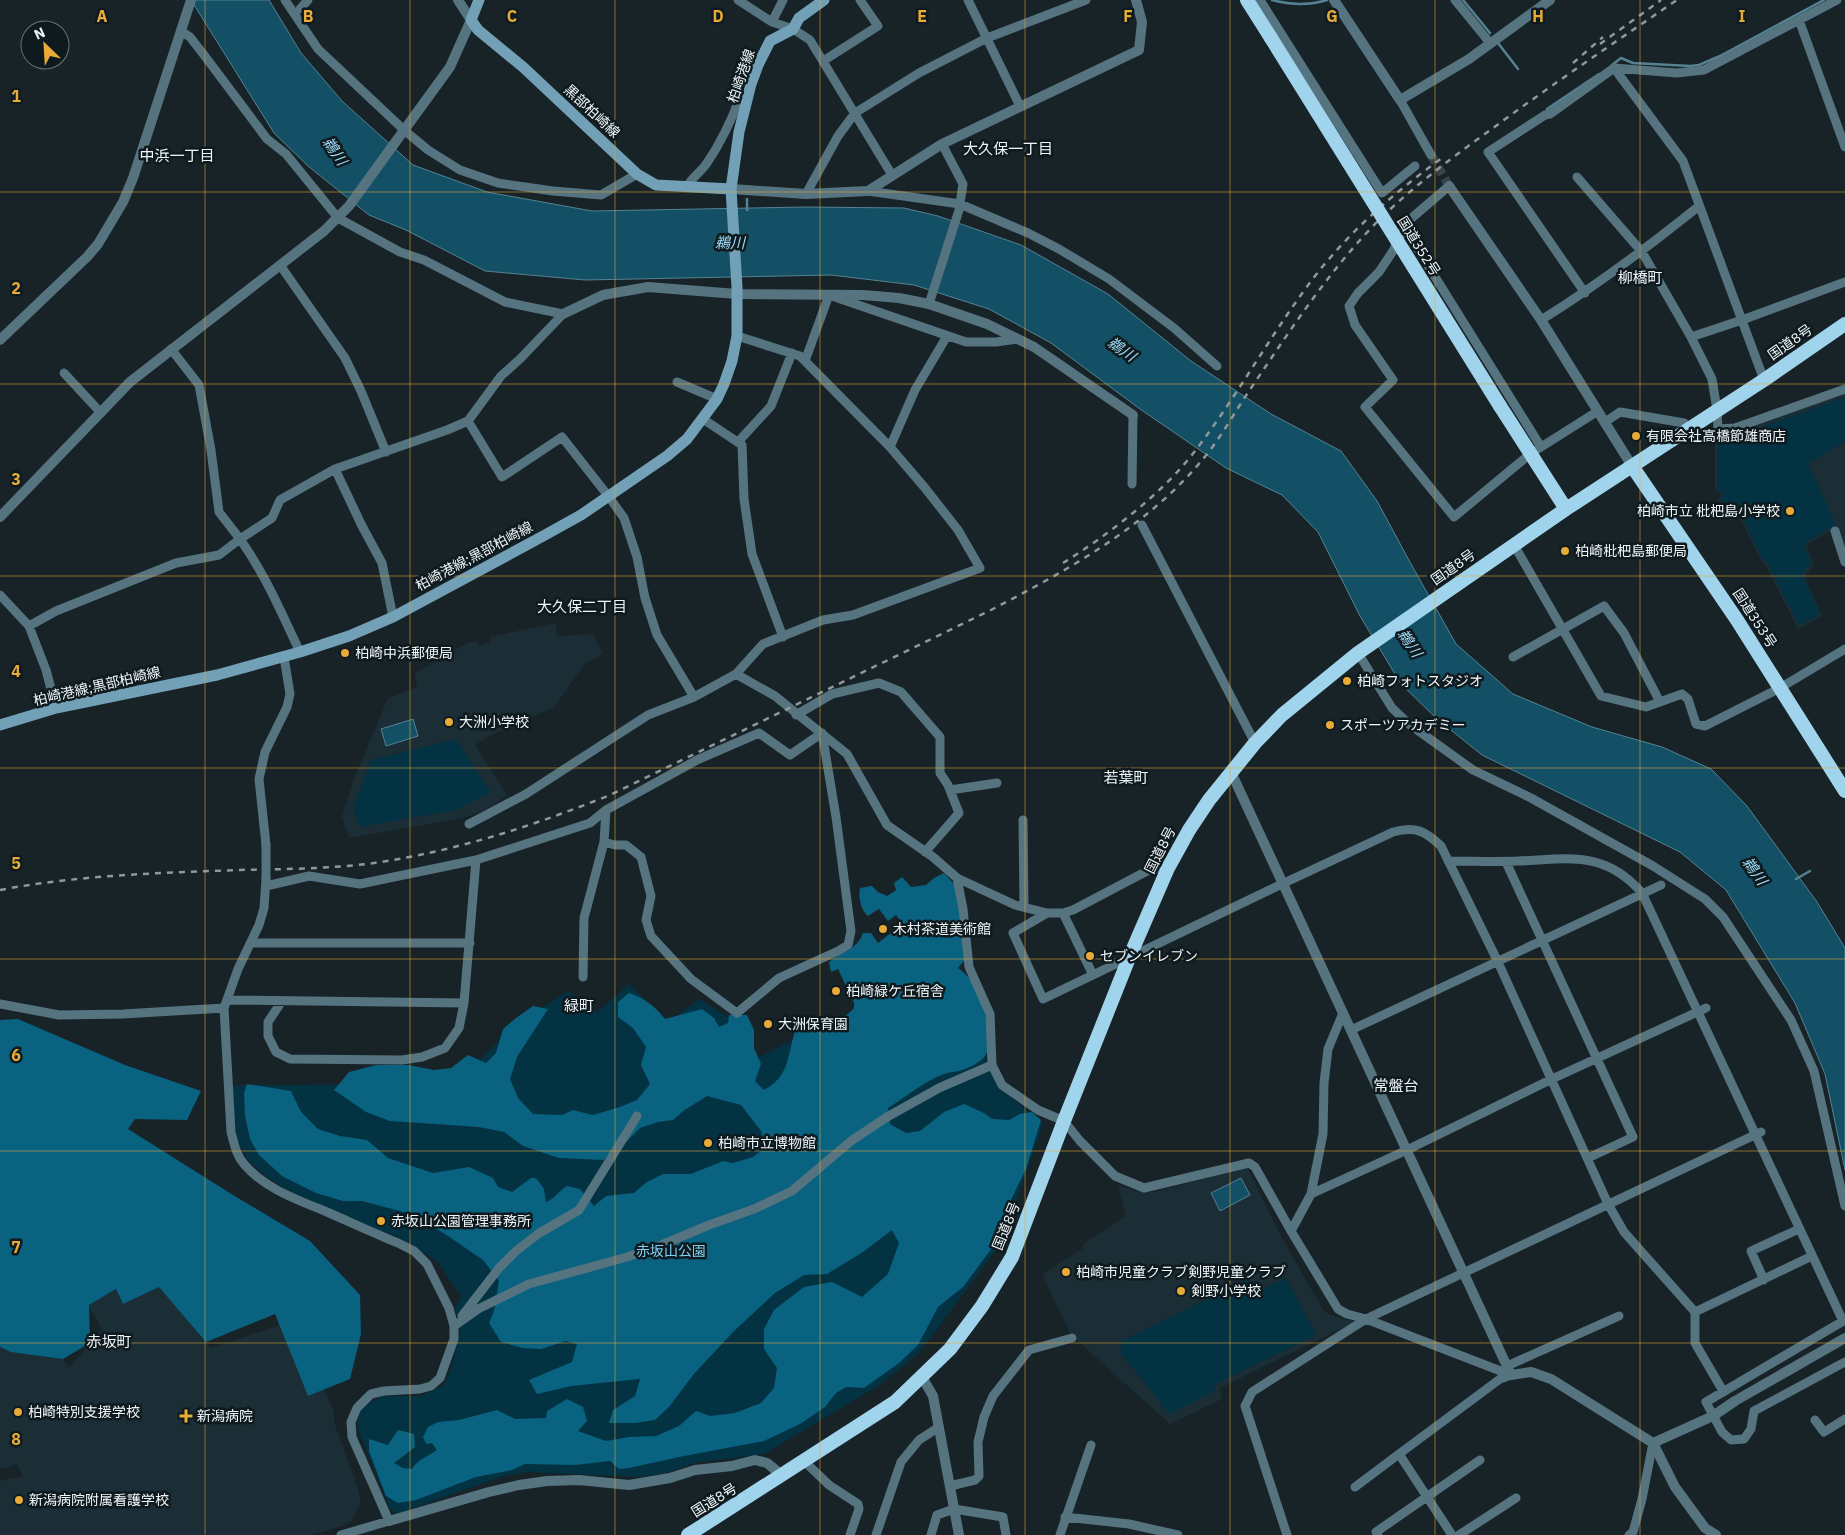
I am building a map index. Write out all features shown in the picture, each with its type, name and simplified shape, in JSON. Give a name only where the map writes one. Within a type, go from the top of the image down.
[{"type":"highway","name":"国道352号","points":[[1247,0],[1500,406],[1535,450],[1566,509]]},
{"type":"highway","name":"国道8号","points":[[688,1535],[783,1476],[895,1402],[950,1349],[982,1306],[1012,1257],[1129,958],[1168,868],[1189,830],[1231,772],[1255,743],[1282,715],[1359,652],[1566,509],[1764,380],[1845,324]]},
{"type":"highway","name":"国道353号","points":[[1632,466],[1737,620],[1845,791]]},
{"type":"main road","points":[[471,20],[479,0]]},
{"type":"main road","name":"柏崎港線","points":[[731,194],[739,132],[748,95],[758,66],[770,41],[793,29],[799,18],[824,0]]},
{"type":"main road","name":"黒部柏崎線","points":[[471,20],[478,30],[536,79],[637,174],[656,185],[687,187],[731,194]]},
{"type":"main road","name":"柏崎港線;黒部柏崎線","points":[[0,725],[56,708],[217,675],[349,636],[392,617],[545,536],[609,496],[667,456],[687,439],[704,418],[724,384],[732,361],[737,336],[737,290],[731,194]]},
{"type":"street","points":[[285,0],[318,49],[404,130],[428,150],[460,170],[498,182],[553,192],[600,195],[637,174]]},
{"type":"street","points":[[300,9],[308,0]]},
{"type":"street","points":[[0,517],[130,382],[171,348],[280,265],[338,218],[349,206],[450,68],[471,20],[458,0]]},
{"type":"street","points":[[738,0],[772,22],[793,29],[810,40],[892,176]]},
{"type":"street","points":[[772,22],[783,0]]},
{"type":"street","points":[[823,61],[878,26],[860,0]]},
{"type":"street","points":[[968,0],[1020,106]]},
{"type":"street","points":[[806,194],[838,136],[855,113],[919,73],[987,38],[1086,0]]},
{"type":"street","points":[[868,191],[942,144],[1139,50],[1142,22],[1136,0]]},
{"type":"street","points":[[1260,0],[1382,193],[1415,166]]},
{"type":"street","points":[[1334,0],[1400,100],[1431,155]]},
{"type":"street","points":[[1455,0],[1490,43]]},
{"type":"street","points":[[1400,100],[1469,60],[1550,0]]},
{"type":"street","points":[[1585,293],[1488,152],[1550,114],[1614,68],[1683,73],[1704,70],[1837,0]]},
{"type":"street","points":[[0,340],[87,257],[113,222],[133,178],[190,3]]},
{"type":"street","points":[[1799,20],[1845,147]]},
{"type":"street","points":[[181,32],[190,37],[267,140],[286,154],[338,218],[400,252],[424,260],[505,302],[563,314]]},
{"type":"street","points":[[1614,68],[1683,161],[1764,380]]},
{"type":"street","points":[[687,187],[691,179],[706,164],[728,130],[740,95],[748,95]]},
{"type":"street","points":[[930,301],[959,207],[963,184],[942,144]]},
{"type":"street","points":[[1577,177],[1642,252],[1691,337],[1712,379],[1718,429],[1734,428],[1845,389]]},
{"type":"street","points":[[1598,411],[1535,450],[1454,517],[1365,407],[1393,380],[1355,326],[1349,306],[1358,293],[1379,272],[1407,222],[1449,186],[1541,320],[1605,422],[1632,466]]},
{"type":"street","points":[[731,194],[806,194],[868,191],[959,207],[1028,233],[1109,279],[1174,328],[1217,366]]},
{"type":"street","points":[[1541,320],[1585,293],[1642,252],[1699,206]]},
{"type":"street","points":[[1404,227],[1535,450]]},
{"type":"street","points":[[280,265],[345,358],[386,452]]},
{"type":"street","points":[[1691,337],[1845,282]]},
{"type":"street","points":[[29,626],[56,611],[176,563],[219,555],[272,518],[280,500],[335,468],[386,452],[468,421],[501,376],[520,360],[563,314],[603,295],[648,288],[737,290],[930,301],[987,324],[1034,347],[1133,415],[1132,484]]},
{"type":"street","points":[[829,295],[869,307],[966,342],[996,342],[1018,339]]},
{"type":"street","points":[[805,361],[829,295]]},
{"type":"street","points":[[468,824],[526,794],[648,715],[694,697],[736,674],[763,644],[823,620],[853,615],[980,568],[958,530],[926,488],[890,448],[800,356],[737,336]]},
{"type":"street","points":[[890,448],[914,390],[947,336]]},
{"type":"street","points":[[171,348],[198,385],[211,450],[219,512],[240,539],[264,576],[300,652]]},
{"type":"street","points":[[738,442],[772,406],[792,354]]},
{"type":"street","points":[[64,373],[101,413]]},
{"type":"street","points":[[677,382],[716,399]]},
{"type":"street","points":[[1605,422],[1620,412],[1684,423],[1690,428]]},
{"type":"street","points":[[704,418],[742,445],[744,499],[752,554],[783,637]]},
{"type":"street","points":[[468,421],[502,477],[562,437],[624,518],[637,557],[645,598],[657,635],[694,697]]},
{"type":"street","points":[[335,468],[362,526],[382,563],[392,617]]},
{"type":"street","points":[[1142,525],[1255,743]]},
{"type":"street","points":[[1835,531],[1845,562]]},
{"type":"street","points":[[1514,545],[1601,696],[1646,707],[1682,694],[1688,699],[1696,724],[1705,726],[1780,688],[1845,649]]},
{"type":"street","points":[[0,595],[29,626],[46,670],[56,708]]},
{"type":"street","points":[[1513,657],[1604,606],[1624,634],[1660,702]]},
{"type":"street","points":[[1359,652],[1392,708],[1409,724],[1474,770],[1531,798],[1653,866],[1705,899],[1723,917],[1791,1020],[1814,1071],[1845,1206]]},
{"type":"street","points":[[284,656],[290,694],[287,707],[265,752],[259,778],[266,845],[264,908],[260,925],[238,969],[226,1004],[231,1132],[235,1149],[242,1163],[256,1176],[289,1196],[414,1251],[427,1264],[449,1308],[454,1326],[454,1339],[440,1378],[431,1386],[425,1388],[384,1391],[371,1394],[357,1408],[351,1422],[352,1437],[389,1521]]},
{"type":"street","points":[[736,674],[775,696],[796,715],[847,754],[887,825],[957,878],[1015,905],[1047,913],[1063,913],[1073,910],[1147,871],[1168,868]]},
{"type":"street","points":[[796,715],[832,694],[879,683],[901,692],[940,736],[940,773],[950,790],[959,813],[925,852]]},
{"type":"street","points":[[266,882],[309,876],[360,884],[476,860],[590,823],[606,810],[697,760],[759,733],[790,755],[822,733]]},
{"type":"street","points":[[604,842],[626,845],[641,857],[651,896],[646,920],[652,936],[691,979],[738,1014],[779,978],[838,952],[848,945],[851,931],[836,817],[822,733]]},
{"type":"street","points":[[1231,772],[1509,1370]]},
{"type":"street","points":[[950,790],[997,783]]},
{"type":"street","points":[[582,977],[584,918],[604,842],[606,810]]},
{"type":"street","points":[[1023,820],[1024,907]]},
{"type":"street","points":[[1047,913],[1013,933],[1043,998],[1394,832],[1407,828],[1428,834],[1441,846],[1497,960],[1608,1204],[1624,1232],[1695,1312],[1695,1343],[1723,1391]]},
{"type":"street","points":[[1448,861],[1506,862],[1581,859],[1598,862],[1617,870],[1630,879],[1642,893],[1702,1010],[1799,1229],[1844,1321],[1706,1402],[1722,1432],[1731,1440],[1744,1439],[1751,1429],[1754,1411],[1845,1363]]},
{"type":"street","points":[[282,1001],[268,1022],[268,1036],[276,1052],[290,1059],[402,1060],[422,1057],[445,1048],[459,1028],[464,1003],[476,860]]},
{"type":"street","points":[[1506,862],[1633,1137],[1588,1158]]},
{"type":"street","points":[[957,878],[963,909],[969,967],[990,1014],[992,1065],[1002,1085],[1038,1110],[1064,1121],[1080,1142],[1115,1176],[1144,1188],[1249,1163],[1255,1167],[1338,1309],[1347,1314],[1509,1370],[1531,1372],[1551,1379],[1653,1442],[1675,1487],[1705,1528],[1716,1535]]},
{"type":"street","points":[[1351,1030],[1497,960],[1661,885]]},
{"type":"street","points":[[1063,913],[1093,975]]},
{"type":"street","points":[[251,943],[470,943]]},
{"type":"street","points":[[0,1004],[60,1015],[123,1014],[226,1004],[282,1001],[464,1003]]},
{"type":"street","points":[[1311,1194],[1702,1010]]},
{"type":"street","points":[[1291,1231],[1311,1194],[1324,1134],[1324,1083],[1328,1049],[1343,1012]]},
{"type":"street","points":[[454,1326],[478,1310],[529,1284],[651,1249],[754,1209],[792,1191],[851,1141],[887,1117],[939,1088],[992,1065]]},
{"type":"street","points":[[454,1326],[499,1268],[516,1251],[538,1234],[579,1210],[637,1116]]},
{"type":"street","points":[[1287,1535],[1246,1406],[1252,1392],[1366,1319],[1758,1133]]},
{"type":"street","points":[[1764,1280],[1751,1251],[1799,1229]]},
{"type":"street","points":[[1695,1312],[1812,1256]]},
{"type":"street","points":[[1354,1487],[1509,1370],[1619,1316]]},
{"type":"street","points":[[950,1486],[975,1480],[979,1476],[978,1442],[984,1417],[993,1396],[1029,1350],[1072,1338]]},
{"type":"street","points":[[1653,1442],[1713,1416],[1735,1401],[1845,1338]]},
{"type":"street","points":[[922,1377],[933,1396],[959,1535]]},
{"type":"street","points":[[1815,1420],[1824,1432],[1845,1419]]},
{"type":"street","points":[[876,1535],[901,1462],[919,1440],[939,1427]]},
{"type":"street","points":[[1633,1534],[1653,1442]]},
{"type":"street","points":[[1060,1535],[1091,1445]]},
{"type":"street","points":[[1399,1454],[1452,1535]]},
{"type":"street","points":[[341,1535],[489,1492],[547,1481],[579,1480],[629,1484],[670,1478],[695,1470],[732,1466],[755,1460],[767,1463],[783,1476]]},
{"type":"street","points":[[1378,1535],[1376,1532],[1480,1460]]},
{"type":"street","points":[[804,1461],[829,1486],[858,1504],[859,1509],[850,1535]]},
{"type":"street","points":[[1460,1535],[1516,1498]]},
{"type":"street","points":[[931,1535],[937,1515],[954,1509],[1003,1517],[1006,1535]]},
{"type":"street","points":[[1066,1517],[1129,1524],[1178,1535]]},
{"type":"shaded area","name":"柏崎市立 枇杷島小学校","points":[[1845,391],[1845,555],[1836,528],[1806,545],[1814,565],[1804,576],[1822,616],[1798,629],[1766,566],[1761,561],[1739,515],[1731,507],[1718,501],[1721,494],[1715,490],[1715,433],[1732,432]]},
{"type":"shaded area","name":"大洲小学校","points":[[555,623],[557,636],[593,634],[603,654],[586,663],[554,707],[487,737],[475,745],[507,795],[489,808],[463,818],[349,838],[342,817],[355,776],[388,698],[418,687],[414,674],[467,643],[477,641],[479,646],[491,642],[490,637]]},
{"type":"shaded area","name":"剣野小学校","points":[[1247,1167],[1282,1238],[1322,1308],[1328,1314],[1355,1322],[1220,1388],[1222,1399],[1170,1424],[1071,1335],[1042,1274],[1082,1249],[1084,1243],[1126,1216],[1118,1185],[1140,1192],[1155,1192]]},
{"type":"shaded area","name":"新潟病院","points":[[160,1286],[211,1348],[292,1321],[334,1411],[334,1422],[357,1486],[361,1502],[352,1521],[312,1535],[0,1535],[0,1481],[23,1476],[16,1463],[8,1468],[0,1469],[0,1341],[63,1359],[69,1368],[102,1329],[88,1305],[116,1289],[123,1304]]},
{"type":"green space","name":"柏崎市立 枇杷島小学校","points":[[1845,397],[1845,441],[1808,464],[1836,524],[1804,544],[1811,563],[1802,574],[1820,615],[1799,625],[1768,564],[1762,559],[1741,514],[1733,505],[1721,500],[1724,493],[1717,489],[1718,443]]},
{"type":"green space","points":[[456,739],[490,792],[456,810],[360,827],[353,809],[371,760]]},
{"type":"green space","name":"赤坂山公園","points":[[944,873],[954,884],[961,899],[964,961],[958,968],[971,980],[980,998],[988,1030],[989,1046],[987,1053],[974,1065],[937,1077],[888,1108],[890,1124],[906,1133],[920,1131],[944,1112],[964,1104],[984,1113],[992,1119],[1009,1120],[1020,1114],[1032,1112],[1041,1120],[1026,1169],[1007,1208],[1002,1230],[992,1248],[963,1287],[938,1307],[918,1345],[899,1363],[864,1388],[846,1387],[836,1393],[825,1407],[800,1424],[764,1441],[619,1469],[610,1461],[575,1465],[525,1464],[512,1470],[476,1477],[416,1500],[398,1503],[386,1496],[369,1451],[369,1439],[388,1445],[398,1430],[414,1434],[415,1447],[394,1463],[403,1468],[412,1469],[420,1461],[437,1450],[432,1443],[426,1444],[423,1437],[428,1427],[438,1422],[459,1420],[497,1410],[515,1419],[546,1418],[547,1411],[567,1399],[583,1407],[587,1421],[578,1431],[606,1441],[629,1437],[656,1436],[679,1426],[696,1411],[710,1416],[735,1413],[761,1403],[774,1388],[777,1368],[764,1349],[764,1329],[774,1310],[804,1287],[832,1282],[862,1297],[888,1274],[899,1243],[892,1230],[863,1252],[827,1274],[804,1275],[775,1293],[733,1332],[693,1375],[669,1407],[655,1420],[635,1423],[609,1423],[613,1410],[635,1396],[640,1379],[571,1386],[537,1394],[529,1380],[572,1362],[577,1344],[566,1341],[541,1349],[523,1348],[501,1342],[489,1323],[494,1311],[499,1281],[483,1260],[411,1214],[362,1201],[343,1201],[316,1193],[282,1176],[259,1155],[250,1139],[245,1116],[244,1093],[247,1084],[291,1091],[301,1112],[318,1129],[340,1136],[367,1140],[388,1158],[433,1173],[469,1167],[493,1178],[498,1187],[512,1192],[531,1178],[536,1178],[544,1189],[546,1202],[567,1186],[580,1189],[594,1206],[606,1196],[634,1193],[647,1182],[663,1174],[691,1174],[723,1161],[733,1163],[753,1157],[766,1147],[761,1131],[741,1105],[707,1096],[683,1111],[673,1120],[658,1122],[640,1128],[627,1141],[611,1151],[604,1160],[559,1158],[523,1146],[504,1132],[479,1127],[390,1121],[366,1112],[334,1090],[349,1072],[376,1065],[408,1065],[434,1070],[451,1068],[468,1055],[486,1063],[496,1053],[503,1029],[533,1006],[548,1009],[517,1057],[510,1079],[518,1098],[533,1114],[562,1115],[573,1110],[593,1115],[620,1107],[637,1100],[650,1084],[641,1065],[646,1047],[633,1028],[618,1017],[618,1002],[629,993],[649,1003],[665,1019],[702,1009],[714,1018],[719,1027],[728,1023],[729,1015],[747,1015],[754,1030],[754,1048],[761,1064],[755,1081],[764,1090],[779,1078],[783,1072],[789,1057],[795,1031],[828,1026],[854,1008],[854,1003],[838,969],[831,972],[829,962],[853,947],[863,933],[871,933],[878,943],[903,924],[896,915],[888,921],[879,909],[868,916],[861,903],[860,888],[872,886],[878,892],[887,896],[896,890],[894,883],[902,877],[911,887],[926,885]]},
{"type":"green space","name":"赤坂山公園","points":[[629,984],[668,1023],[699,999],[731,1019],[759,1057],[886,996],[973,1004],[986,1060],[1000,1088],[1043,1124],[1002,1242],[919,1353],[878,1386],[764,1454],[694,1463],[666,1473],[640,1477],[528,1472],[504,1476],[397,1514],[389,1507],[359,1431],[360,1412],[369,1403],[383,1396],[422,1396],[444,1385],[452,1366],[461,1326],[455,1309],[461,1296],[437,1261],[398,1237],[356,1223],[289,1191],[265,1176],[247,1159],[238,1141],[233,1118],[233,1085],[443,1084],[476,1064],[514,1026],[568,991],[598,1012]]},
{"type":"green space","points":[[18,1019],[125,1065],[201,1091],[187,1120],[135,1119],[128,1129],[310,1241],[360,1295],[361,1334],[350,1379],[308,1396],[275,1314],[206,1342],[159,1287],[123,1304],[116,1289],[89,1305],[90,1343],[63,1359],[11,1352],[0,1347],[0,1020]]},
{"type":"green space","points":[[1286,1278],[1316,1335],[1216,1384],[1213,1392],[1170,1414],[1120,1353],[1122,1341],[1248,1279],[1255,1293]]},
{"type":"water","name":"鵜川","points":[[191,0],[269,0],[301,53],[342,101],[413,165],[487,192],[592,211],[805,207],[904,208],[938,216],[1021,245],[1108,294],[1191,361],[1271,414],[1341,451],[1377,501],[1456,644],[1513,694],[1592,727],[1662,747],[1711,769],[1747,806],[1817,902],[1845,948],[1845,1170],[1825,1074],[1795,1003],[1726,890],[1680,852],[1482,755],[1436,718],[1401,684],[1360,616],[1318,532],[1282,495],[1226,468],[1140,409],[1051,343],[989,309],[914,285],[831,275],[585,280],[485,271],[406,230],[369,215],[308,166],[274,133]]},
{"type":"water","points":[[413,719],[418,736],[386,746],[381,729]]},
{"type":"water","points":[[1241,1178],[1250,1195],[1220,1211],[1211,1193]]},
{"type":"waterway","points":[[1272,0],[1300,4],[1327,0]]},
{"type":"waterway","points":[[1463,0],[1490,33]]},
{"type":"waterway","points":[[1612,65],[1621,58],[1633,63],[1699,65],[1720,56],[1824,0]]},
{"type":"waterway","points":[[1498,43],[1518,69]]},
{"type":"waterway","points":[[1547,109],[1599,74]]},
{"type":"waterway","points":[[747,199],[747,210]]},
{"type":"waterway","points":[[1796,879],[1810,871]]},
{"type":"tunnel","points":[[1431,155],[1449,186]]},
{"type":"railway","points":[[1600,44],[1661,0]]},
{"type":"railway","points":[[0,890],[59,881],[119,876],[357,865],[435,852],[494,836],[610,795],[991,610],[1077,563],[1104,545],[1132,526],[1181,483],[1215,443],[1277,349],[1324,283],[1390,209],[1478,139],[1561,79],[1677,0]]},
{"type":"railway","points":[[1573,63],[1603,37]]},
{"type":"railway","points":[[1063,563],[1098,540],[1134,512],[1182,467],[1211,430],[1299,297],[1329,259],[1374,212],[1442,158]]},
{"type":"place","name":"有限会社高橋節雄商店","points":[[1636,436]]},
{"type":"place","name":"柏崎市立 枇杷島小学校","points":[[1790,511]]},
{"type":"place","name":"柏崎枇杷島郵便局","points":[[1565,551]]},
{"type":"place","name":"柏崎中浜郵便局","points":[[345,653]]},
{"type":"place","name":"柏崎フォトスタジオ","points":[[1347,681]]},
{"type":"place","name":"大洲小学校","points":[[449,722]]},
{"type":"place","name":"スポーツアカデミー","points":[[1330,725]]},
{"type":"place","name":"木村茶道美術館","points":[[883,929]]},
{"type":"place","name":"セブンイレブン","points":[[1090,956]]},
{"type":"place","name":"柏崎緑ケ丘宿舎","points":[[836,991]]},
{"type":"place","name":"大洲保育園","points":[[768,1024]]},
{"type":"place","name":"柏崎市立博物館","points":[[708,1143]]},
{"type":"place","name":"赤坂山公園管理事務所","points":[[381,1221]]},
{"type":"place","name":"柏崎市児童クラブ剣野児童クラブ","points":[[1066,1272]]},
{"type":"place","name":"剣野小学校","points":[[1181,1291]]},
{"type":"place","name":"柏崎特別支援学校","points":[[18,1412]]},
{"type":"place","name":"新潟病院","points":[[186,1416]]},
{"type":"place","name":"新潟病院附属看護学校","points":[[19,1500]]},
{"type":"district","name":"大久保一丁目","points":[[1008,148]]},
{"type":"district","name":"中浜一丁目","points":[[177,155]]},
{"type":"district","name":"柳橋町","points":[[1640,277]]},
{"type":"district","name":"大久保二丁目","points":[[582,606]]},
{"type":"district","name":"若葉町","points":[[1126,777]]},
{"type":"district","name":"緑町","points":[[579,1005]]},
{"type":"district","name":"常盤台","points":[[1396,1085]]},
{"type":"district","name":"赤坂町","points":[[109,1341]]}]
